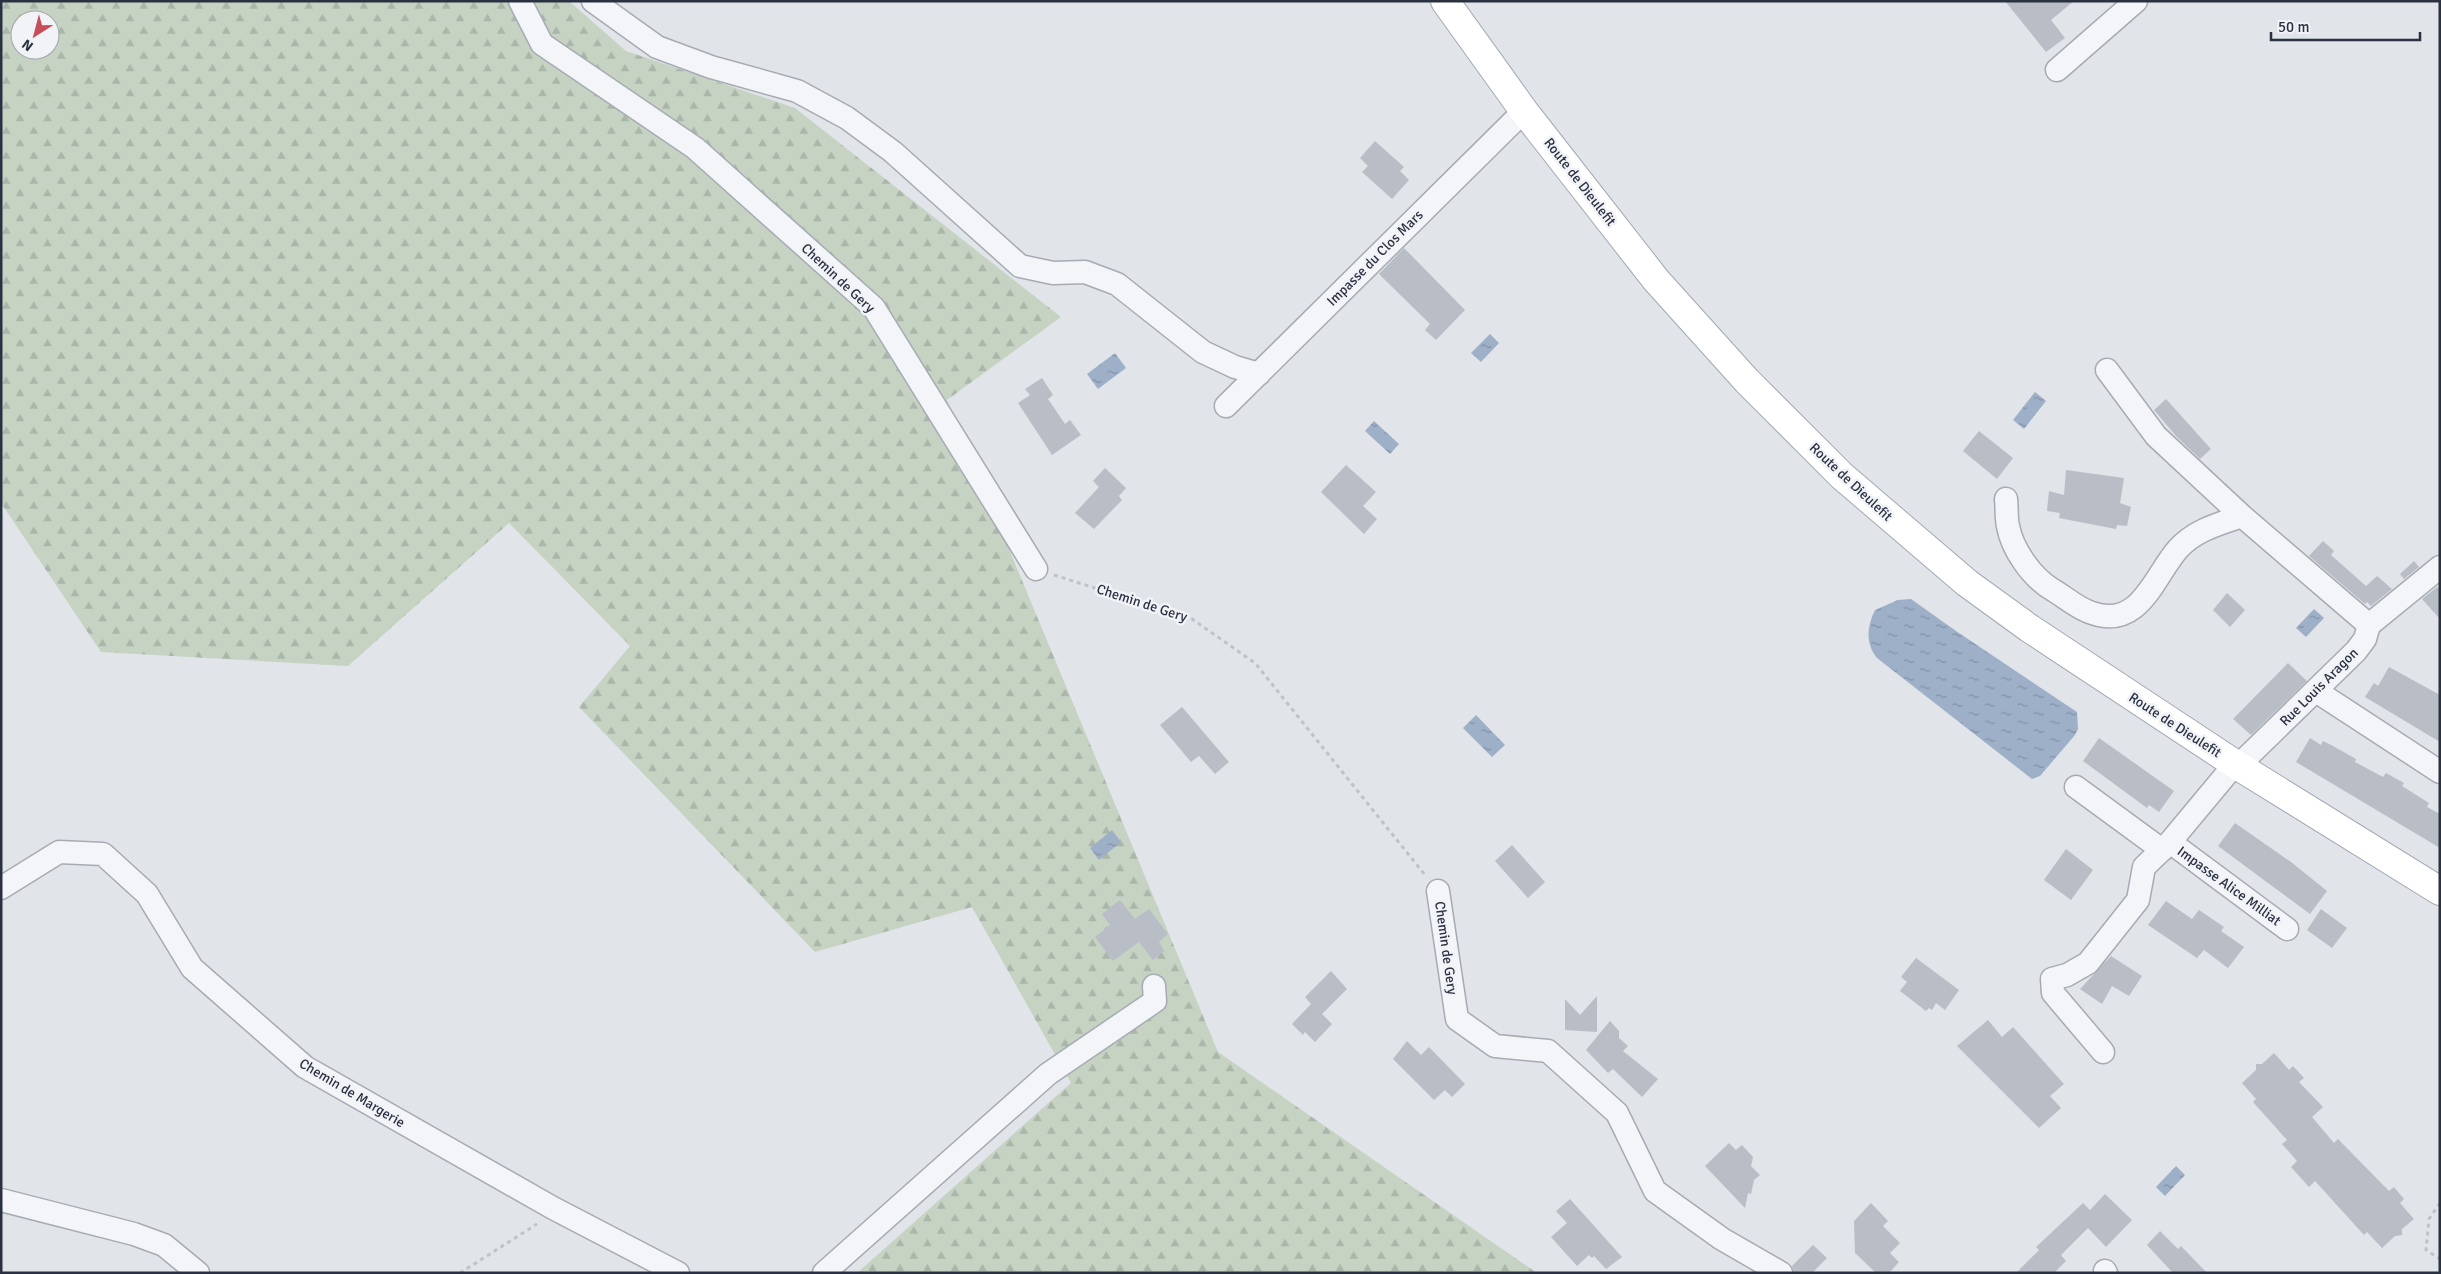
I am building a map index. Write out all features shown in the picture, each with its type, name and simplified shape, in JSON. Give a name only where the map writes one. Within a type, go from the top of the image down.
[{"type":"main road","name":"Route de Dieulefit","points":[[1445,1],[1524,111],[1656,280],[1746,381],[1842,476],[1974,588],[2067,654],[2237,765],[2440,891]]},
{"type":"main road","name":"Route de Dieulefit","points":[[2365,846],[2440,903]]},
{"type":"street","name":"Chemin de Gery","points":[[520,1],[542,44],[695,148],[874,308],[1036,570]]},
{"type":"street","points":[[593,1],[657,47],[711,67],[797,91],[847,118],[893,152],[1020,266],[1053,273],[1086,272],[1117,284],[1203,352],[1235,367],[1258,374]]},
{"type":"street","points":[[2057,70],[2136,1]]},
{"type":"street","name":"Impasse du Clos Mars","points":[[1226,406],[1524,111]]},
{"type":"street","points":[[2106,370],[2156,436],[2242,516],[2369,625]]},
{"type":"street","points":[[2006,499],[2008,526],[2027,566],[2044,585],[2091,613],[2116,616],[2141,603],[2179,548],[2198,532],[2242,516]]},
{"type":"street","name":"Rue Louis Aragon","points":[[2237,765],[2356,651],[2365,639],[2369,625],[2440,567]]},
{"type":"street","points":[[2316,691],[2440,772]]},
{"type":"street","name":"Impasse Alice Milliat","points":[[2102,1052],[2053,992],[2052,979],[2068,974],[2088,963],[2138,900],[2144,867],[2166,846],[2237,765]]},
{"type":"street","name":"Impasse Alice Milliat","points":[[2076,787],[2287,929]]},
{"type":"street","name":"Chemin de Margerie","points":[[1,888],[59,852],[103,854],[147,894],[192,968],[305,1067],[553,1208],[678,1273]]},
{"type":"street","name":"Chemin de Gery","points":[[1438,891],[1457,1018],[1495,1046],[1548,1051],[1617,1114],[1654,1191],[1722,1239],[1781,1273]]},
{"type":"street","points":[[824,1273],[1048,1074],[1155,1001],[1154,986]]},
{"type":"street","points":[[1,1200],[134,1234],[164,1245],[198,1273]]},
{"type":"path","name":"Chemin de Gery","points":[[1036,570],[1192,618],[1255,663],[1390,835],[1438,891]]},
{"type":"path","points":[[2440,1204],[2429,1219],[2426,1250],[2440,1259]]},
{"type":"path","points":[[460,1273],[532,1228],[553,1208]]},
{"type":"green space","points":[[1,1],[569,1],[626,51],[795,108],[1061,317],[947,400],[1218,1052],[1537,1273],[857,1273],[1071,1083],[972,907],[815,952],[579,707],[630,646],[509,523],[348,666],[101,652],[1,503]]},
{"type":"water","points":[[1490,334],[1499,343],[1481,362],[1471,353]]},
{"type":"water","points":[[1115,353],[1126,368],[1098,389],[1087,374]]},
{"type":"water","points":[[2035,392],[2046,401],[2024,429],[2013,420]]},
{"type":"water","points":[[1374,421],[1399,444],[1390,454],[1365,431]]},
{"type":"water","points":[[1911,599],[2077,712],[2078,729],[2075,735],[2040,776],[2032,779],[1877,658],[1870,646],[1868,634],[1875,610],[1898,600]]},
{"type":"water","points":[[2314,609],[2324,618],[2306,637],[2296,628]]},
{"type":"water","points":[[1476,715],[1505,745],[1492,757],[1463,728]]},
{"type":"water","points":[[1112,830],[1121,842],[1099,860],[1090,848]]},
{"type":"water","points":[[2176,1166],[2185,1175],[2165,1196],[2156,1187]]},
{"type":"building","points":[[2005,1],[2074,1],[2051,20],[2065,38],[2046,52]]},
{"type":"building","points":[[1375,141],[1404,167],[1400,171],[1409,180],[1392,199],[1362,172],[1368,166],[1360,158]]},
{"type":"building","points":[[1404,248],[1465,310],[1436,340],[1425,330],[1430,324],[1379,274]]},
{"type":"building","points":[[1042,378],[1053,395],[1048,399],[1065,424],[1070,420],[1081,435],[1052,455],[1018,403],[1030,395],[1025,389]]},
{"type":"building","points":[[2166,399],[2211,449],[2200,459],[2176,436],[2154,410]]},
{"type":"building","points":[[1979,431],[2013,458],[1997,479],[1963,451]]},
{"type":"building","points":[[1346,465],[1376,492],[1363,506],[1377,519],[1364,534],[1321,492]]},
{"type":"building","points":[[1105,468],[1126,488],[1119,496],[1122,500],[1094,529],[1075,513],[1099,487],[1093,481]]},
{"type":"building","points":[[2066,470],[2124,478],[2120,503],[2131,507],[2127,526],[2117,525],[2116,529],[2059,518],[2060,513],[2047,511],[2049,491],[2064,495]]},
{"type":"building","points":[[2323,541],[2334,551],[2331,555],[2366,586],[2377,576],[2392,589],[2371,606],[2367,602],[2365,604],[2309,556]]},
{"type":"building","points":[[2414,561],[2419,567],[2404,579],[2400,574]]},
{"type":"building","points":[[2437,587],[2440,590],[2440,619],[2422,599]]},
{"type":"building","points":[[2227,593],[2245,610],[2230,627],[2213,610]]},
{"type":"building","points":[[2288,663],[2307,681],[2251,735],[2233,719]]},
{"type":"building","points":[[2389,667],[2440,695],[2440,742],[2365,697],[2374,683],[2378,686]]},
{"type":"building","points":[[1182,707],[1229,762],[1215,774],[1199,756],[1191,762],[1160,725]]},
{"type":"building","points":[[2099,738],[2174,791],[2159,812],[2149,805],[2147,808],[2083,761]]},
{"type":"building","points":[[2310,738],[2321,745],[2323,741],[2333,746],[2356,759],[2355,762],[2383,777],[2386,773],[2404,783],[2402,786],[2429,803],[2427,807],[2440,814],[2440,848],[2296,762]]},
{"type":"building","points":[[2235,823],[2291,862],[2327,891],[2310,914],[2218,846]]},
{"type":"building","points":[[1512,845],[1545,882],[1528,898],[1495,861]]},
{"type":"building","points":[[2066,849],[2093,870],[2071,900],[2044,880]]},
{"type":"building","points":[[1120,900],[1135,919],[1149,909],[1168,934],[1159,942],[1164,951],[1153,960],[1139,942],[1113,961],[1095,937],[1110,925],[1102,914]]},
{"type":"building","points":[[2166,901],[2192,919],[2199,910],[2224,927],[2221,931],[2244,947],[2228,968],[2204,950],[2197,958],[2148,925]]},
{"type":"building","points":[[2321,909],[2347,928],[2332,948],[2307,930]]},
{"type":"building","points":[[2111,956],[2142,976],[2129,996],[2112,986],[2102,1004],[2080,989]]},
{"type":"building","points":[[1916,958],[1959,990],[1945,1010],[1936,1003],[1932,1010],[1929,1008],[1926,1011],[1900,991],[1907,982],[1901,977]]},
{"type":"building","points":[[1331,971],[1347,989],[1322,1014],[1332,1024],[1315,1042],[1305,1032],[1303,1035],[1292,1024],[1311,1004],[1305,997]]},
{"type":"building","points":[[1597,996],[1597,1032],[1565,1030],[1565,999],[1580,1015]]},
{"type":"building","points":[[1988,1020],[2002,1037],[2013,1027],[2064,1084],[2050,1096],[2061,1108],[2039,1128],[1957,1046]]},
{"type":"building","points":[[1610,1021],[1619,1031],[1619,1038],[1628,1046],[1623,1051],[1658,1079],[1642,1097],[1613,1069],[1608,1073],[1586,1050]]},
{"type":"building","points":[[1407,1041],[1421,1055],[1429,1047],[1465,1084],[1452,1097],[1445,1090],[1434,1100],[1393,1059]]},
{"type":"building","points":[[2274,1053],[2289,1070],[2293,1066],[2304,1078],[2299,1082],[2323,1107],[2312,1117],[2334,1143],[2338,1139],[2389,1191],[2394,1187],[2404,1199],[2400,1203],[2414,1219],[2402,1229],[2402,1235],[2395,1236],[2382,1248],[2367,1232],[2364,1235],[2315,1181],[2309,1187],[2291,1167],[2297,1161],[2282,1144],[2287,1140],[2253,1102],[2256,1099],[2242,1083],[2256,1070],[2256,1064],[2262,1064]]},
{"type":"building","points":[[1729,1143],[1736,1150],[1742,1145],[1753,1157],[1751,1166],[1760,1175],[1754,1180],[1751,1194],[1748,1193],[1745,1208],[1705,1166]]},
{"type":"building","points":[[2105,1194],[2132,1220],[2106,1247],[2088,1228],[2061,1255],[2066,1261],[2054,1273],[2016,1273],[2039,1250],[2036,1247],[2083,1203],[2090,1210]]},
{"type":"building","points":[[1570,1199],[1622,1257],[1606,1269],[1594,1256],[1592,1258],[1589,1255],[1577,1266],[1551,1237],[1567,1223],[1556,1211]]},
{"type":"building","points":[[1871,1203],[1888,1221],[1883,1226],[1900,1243],[1890,1253],[1899,1262],[1889,1273],[1876,1273],[1855,1253],[1854,1221]]},
{"type":"building","points":[[2160,1231],[2178,1249],[2181,1246],[2207,1273],[2173,1273],[2147,1245]]},
{"type":"building","points":[[1813,1245],[1827,1258],[1812,1273],[1794,1273],[1792,1266]]}]
